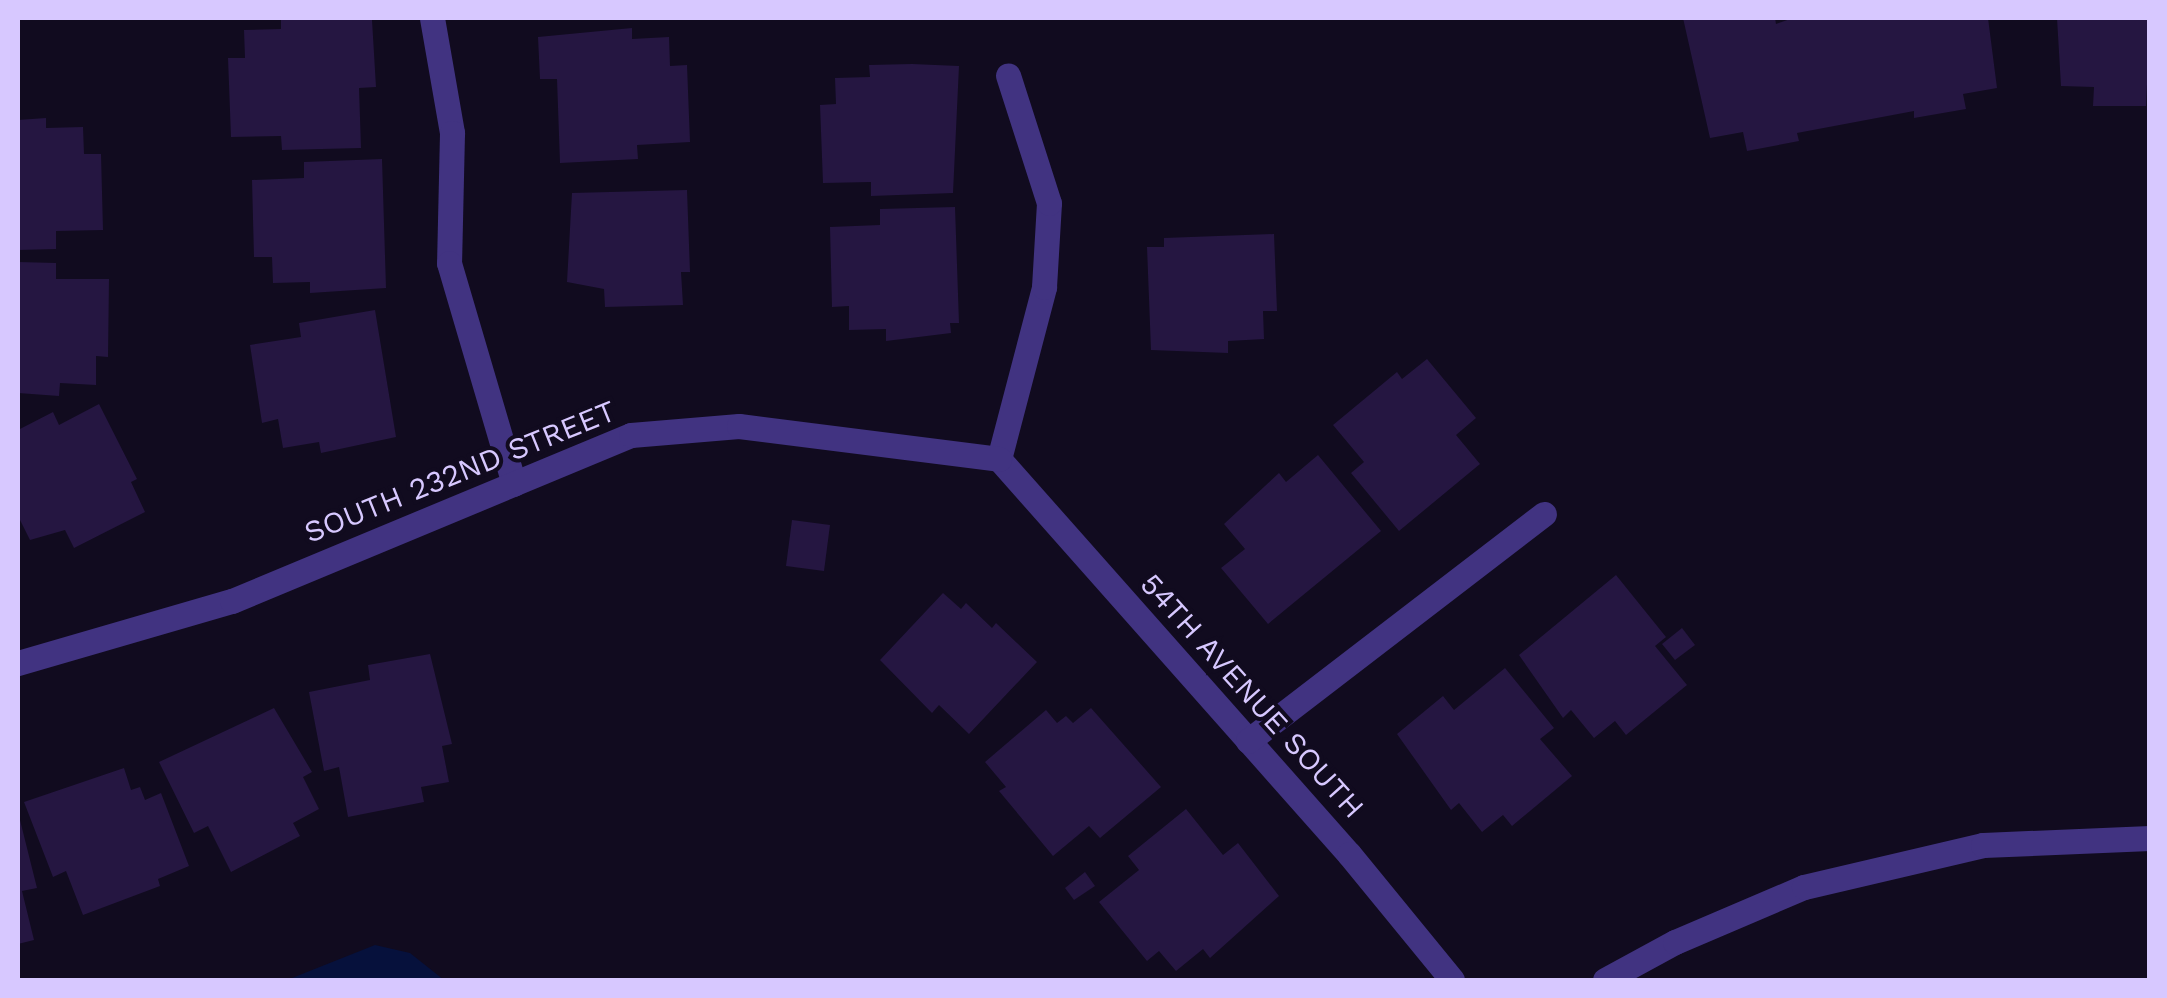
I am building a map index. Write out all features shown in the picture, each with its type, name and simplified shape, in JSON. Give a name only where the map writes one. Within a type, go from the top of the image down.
[{"type":"street","points":[[432,18],[452,134],[450,263],[514,484]]},
{"type":"street","points":[[999,459],[1044,286],[1049,203],[1008,75]]},
{"type":"street","name":"SOUTH 232ND STREET","points":[[18,663],[232,601],[630,435],[739,426],[999,459]]},
{"type":"street","name":"54TH AVENUE SOUTH","points":[[999,459],[1452,980]]},
{"type":"street","points":[[1248,742],[1544,514]]},
{"type":"street","points":[[1605,980],[1675,942],[1804,887],[1983,845],[2150,838]]},
{"type":"shaded area","points":[[375,945],[410,953],[444,980],[287,980]]},
{"type":"building","points":[[1683,18],[1775,18],[1776,24],[1793,18],[1988,18],[1997,88],[1963,94],[1966,109],[1914,118],[1914,111],[1797,133],[1799,141],[1747,151],[1743,132],[1710,138]]},
{"type":"building","points":[[2057,18],[2150,18],[2146,106],[2093,106],[2094,87],[2061,86]]},
{"type":"building","points":[[281,19],[372,20],[376,87],[359,88],[361,148],[282,150],[281,136],[231,137],[228,58],[245,58],[244,30],[281,29]]},
{"type":"building","points":[[632,28],[632,39],[669,37],[670,66],[687,65],[690,142],[637,145],[638,159],[560,163],[557,79],[540,79],[538,37]]},
{"type":"building","points":[[869,65],[959,66],[953,193],[871,196],[871,182],[823,183],[820,105],[836,104],[835,78],[870,77]]},
{"type":"building","points":[[46,118],[46,128],[83,127],[84,154],[101,154],[103,230],[56,231],[56,249],[18,250],[18,120]]},
{"type":"building","points":[[382,159],[386,288],[310,293],[310,282],[273,283],[272,257],[254,257],[252,180],[304,178],[304,162]]},
{"type":"building","points":[[687,190],[690,272],[681,272],[683,305],[605,307],[604,289],[567,282],[572,193]]},
{"type":"building","points":[[955,207],[959,323],[950,323],[951,333],[886,341],[886,329],[849,330],[849,306],[832,307],[830,227],[880,225],[880,209]]},
{"type":"building","points":[[1274,234],[1277,311],[1263,311],[1264,339],[1228,341],[1228,353],[1151,350],[1147,247],[1164,247],[1164,238]]},
{"type":"building","points":[[18,262],[56,263],[56,279],[109,279],[108,357],[96,356],[96,385],[60,383],[59,396],[18,393]]},
{"type":"building","points":[[375,310],[396,437],[321,453],[319,442],[283,448],[278,419],[262,423],[250,345],[301,337],[299,323]]},
{"type":"building","points":[[1427,359],[1476,418],[1456,435],[1480,464],[1399,531],[1351,473],[1364,462],[1333,425],[1397,372],[1402,379]]},
{"type":"building","points":[[99,404],[137,479],[131,482],[145,512],[74,548],[65,530],[30,540],[18,516],[18,430],[53,412],[59,425]]},
{"type":"building","points":[[1318,455],[1381,531],[1268,624],[1221,568],[1245,549],[1224,524],[1279,473],[1286,482]]},
{"type":"building","points":[[792,520],[830,525],[824,571],[786,566]]},
{"type":"building","points":[[1616,575],[1666,637],[1655,646],[1687,685],[1626,735],[1615,721],[1594,738],[1571,710],[1563,718],[1519,655]]},
{"type":"building","points":[[943,593],[961,609],[966,603],[992,628],[996,623],[1037,662],[969,734],[939,705],[932,713],[880,660]]},
{"type":"building","points":[[1682,628],[1695,645],[1675,660],[1662,644]]},
{"type":"building","points":[[430,654],[452,744],[442,746],[449,782],[421,787],[424,802],[348,817],[339,767],[324,771],[309,692],[370,680],[368,665]]},
{"type":"building","points":[[1505,668],[1554,728],[1540,739],[1572,776],[1512,826],[1503,815],[1482,832],[1459,803],[1451,810],[1397,734],[1443,696],[1454,710]]},
{"type":"building","points":[[274,708],[312,772],[303,777],[319,809],[293,823],[300,836],[231,872],[208,826],[194,833],[159,762]]},
{"type":"building","points":[[1091,708],[1161,787],[1100,838],[1089,826],[1053,856],[999,791],[1006,787],[985,762],[1046,710],[1057,723],[1066,716],[1073,723]]},
{"type":"building","points":[[124,768],[131,790],[140,787],[145,800],[161,793],[189,866],[158,879],[160,886],[83,915],[66,871],[53,877],[24,802]]},
{"type":"building","points":[[1186,809],[1223,855],[1238,843],[1279,896],[1210,958],[1203,949],[1176,971],[1159,951],[1147,961],[1099,902],[1139,870],[1128,856]]},
{"type":"building","points":[[18,812],[37,888],[22,891],[34,940],[18,944]]},
{"type":"building","points":[[1085,872],[1095,886],[1074,900],[1065,888]]}]
